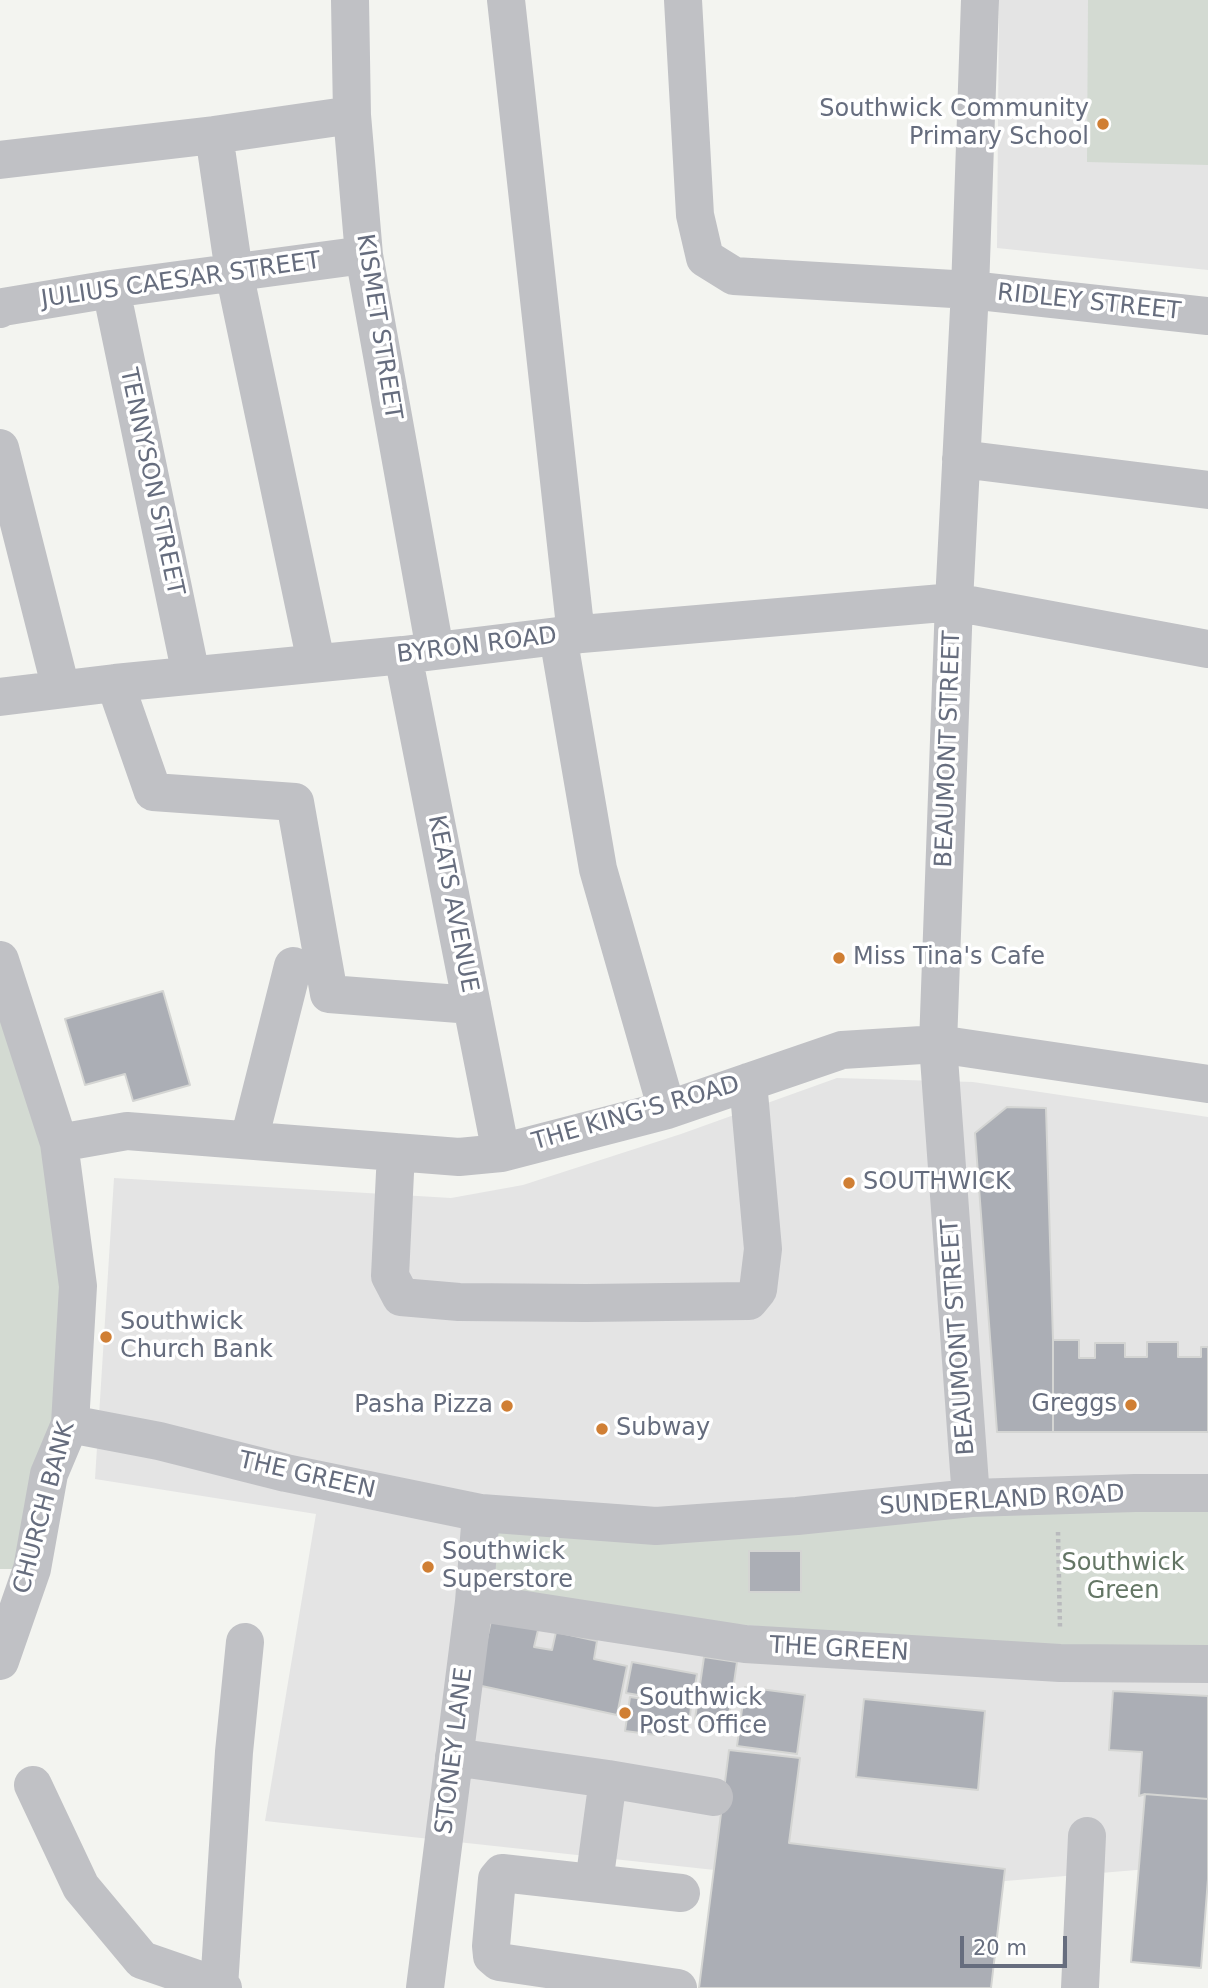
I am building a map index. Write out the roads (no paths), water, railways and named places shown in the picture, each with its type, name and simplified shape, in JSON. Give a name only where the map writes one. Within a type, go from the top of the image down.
[{"type":"street","name":"KISMET STREET","points":[[350,0],[352,115],[364,255],[419,653]]},
{"type":"street","points":[[506,0],[567,635],[598,869],[667,1110]]},
{"type":"street","name":"RIDLEY STREET","points":[[683,0],[695,215],[705,258],[734,276],[970,290],[1208,316]]},
{"type":"street","name":"BEAUMONT STREET","points":[[971,1498],[939,1044],[954,602],[970,290],[980,0]]},
{"type":"street","points":[[0,160],[214,135],[352,115]]},
{"type":"street","points":[[214,135],[234,272],[316,662]]},
{"type":"street","name":"JULIUS CAESAR STREET","points":[[0,309],[111,289],[364,255]]},
{"type":"street","name":"TENNYSON STREET","points":[[111,289],[191,676]]},
{"type":"street","points":[[0,447],[61,689]]},
{"type":"street","points":[[961,459],[1208,489]]},
{"type":"street","name":"BYRON ROAD","points":[[0,697],[567,635],[954,602],[1208,649]]},
{"type":"street","name":"KEATS AVENUE","points":[[419,653],[472,1005],[501,1153]]},
{"type":"street","points":[[114,683],[153,792],[295,802],[329,994],[472,1005]]},
{"type":"street","name":"CHURCH BANK","points":[[0,960],[59,1143],[78,1286],[70,1424],[49,1474],[33,1569],[0,1661]]},
{"type":"street","points":[[249,1140],[293,966]]},
{"type":"street","name":"THE KING'S ROAD","points":[[59,1143],[127,1131],[459,1157],[501,1153],[667,1110],[842,1050],[939,1044],[1208,1084]]},
{"type":"street","points":[[396,1152],[390,1276],[401,1297],[472,1302],[749,1301],[758,1290],[763,1249],[748,1082]]},
{"type":"street","name":"THE GREEN","points":[[70,1424],[159,1441],[286,1473],[481,1513],[656,1526],[797,1516]]},
{"type":"street","name":"SUNDERLAND ROAD","points":[[797,1516],[971,1498],[1208,1493]]},
{"type":"street","name":"STONEY LANE","points":[[425,1988],[474,1602],[481,1513]]},
{"type":"street","name":"THE GREEN","points":[[474,1602],[745,1644],[1060,1663],[1208,1664]]},
{"type":"street","points":[[33,1786],[81,1887],[142,1960],[221,1987],[234,1752],[245,1643]]},
{"type":"street","points":[[454,1757],[714,1797]]},
{"type":"street","points":[[594,1883],[608,1780]]},
{"type":"street","points":[[1080,1988],[1087,1836]]},
{"type":"street","points":[[678,1988],[499,1962],[492,1956],[491,1946],[497,1879],[502,1873],[681,1893]]},
{"type":"place","name":"Southwick Community Primary School","points":[[1103,124]]},
{"type":"place","name":"Miss Tina's Cafe","points":[[839,958]]},
{"type":"place","name":"SOUTHWICK","points":[[849,1183]]},
{"type":"place","name":"Southwick Church Bank","points":[[106,1337]]},
{"type":"place","name":"Greggs","points":[[1131,1405]]},
{"type":"place","name":"Pasha Pizza","points":[[507,1406]]},
{"type":"place","name":"Subway","points":[[602,1429]]},
{"type":"place","name":"Southwick Superstore","points":[[428,1567]]},
{"type":"place","name":"Southwick Post Office","points":[[625,1713]]},
{"type":"park label","name":"Southwick Green","points":[[1123,1578]]}]
